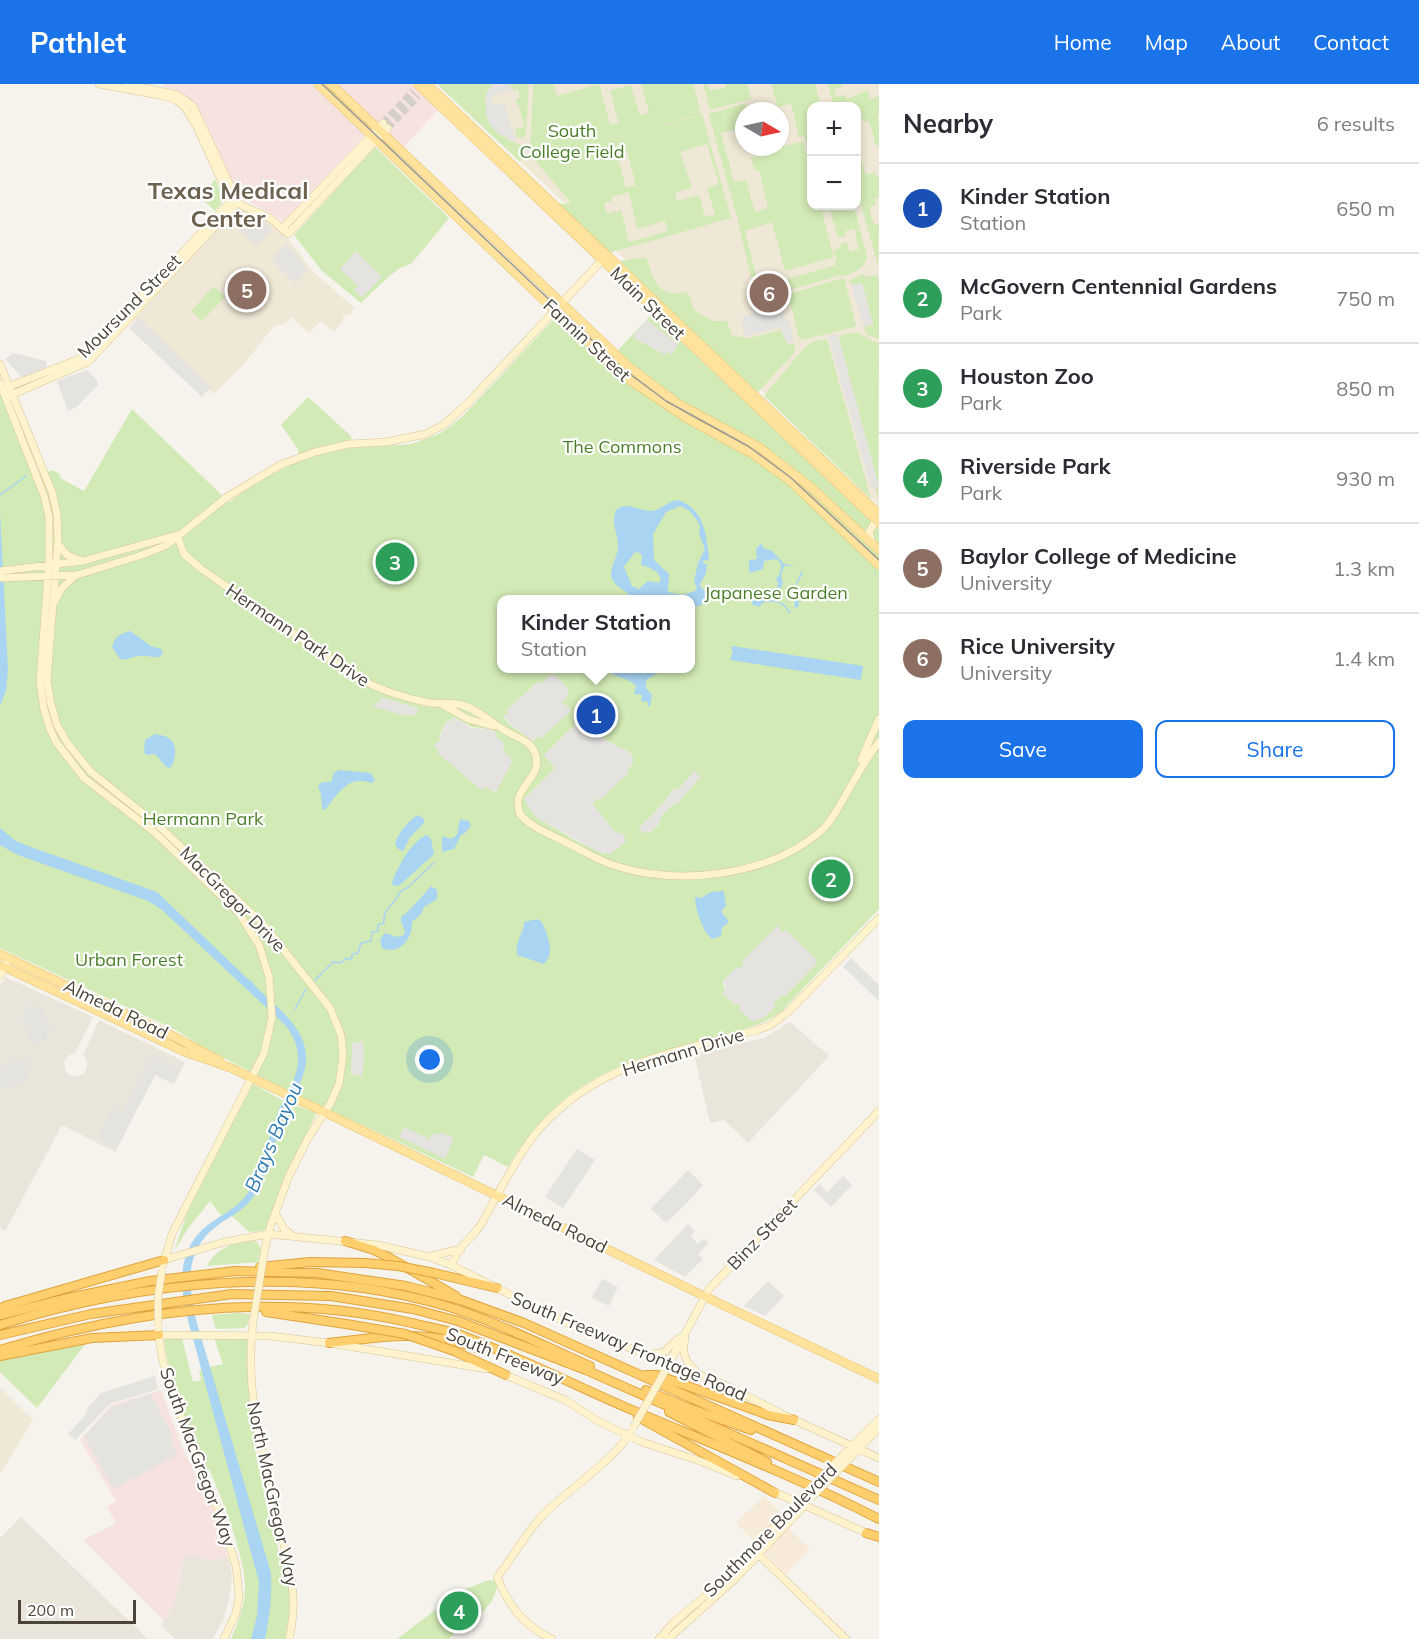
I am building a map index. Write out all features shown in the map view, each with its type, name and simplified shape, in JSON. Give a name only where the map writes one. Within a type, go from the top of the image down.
[{"type":"highway","points":[[345,1241],[374,1250],[390,1258],[461,1299]]},
{"type":"highway","points":[[0,1312],[5,1306],[168,1258]]},
{"type":"highway","points":[[235,1270],[310,1262],[364,1263],[398,1266],[497,1288]]},
{"type":"highway","name":"South Freeway","points":[[0,1312],[68,1298],[235,1270],[316,1273],[406,1286],[461,1299],[524,1323],[879,1482]]},
{"type":"highway","points":[[0,1325],[150,1286],[235,1283],[337,1284],[394,1293],[445,1306],[483,1320],[689,1408],[830,1460]]},
{"type":"highway","points":[[0,1335],[92,1314],[232,1294],[331,1296],[413,1309],[458,1321],[586,1370],[879,1500]]},
{"type":"highway","points":[[243,1307],[405,1334],[454,1351],[506,1375]]},
{"type":"highway","name":"South Freeway","points":[[0,1350],[86,1328],[150,1316],[211,1309],[243,1307],[336,1309],[381,1316],[456,1333],[534,1366],[808,1492],[879,1519]]},
{"type":"highway","points":[[0,1356],[92,1338],[161,1332]]},
{"type":"highway","points":[[329,1343],[388,1336],[428,1337],[454,1341],[534,1366]]},
{"type":"highway","points":[[586,1370],[741,1448],[808,1492]]},
{"type":"highway","points":[[641,1375],[657,1376],[768,1414],[794,1420]]},
{"type":"highway","points":[[598,1395],[780,1495]]},
{"type":"highway","points":[[866,1533],[879,1538]]},
{"type":"main road","points":[[99,84],[159,95],[174,99],[184,106],[196,124],[228,195],[270,218],[285,231],[380,131]]},
{"type":"main road","points":[[126,84],[178,95],[193,106],[236,199]]},
{"type":"main road","name":"Fannin Street","points":[[318,84],[380,131],[434,195],[631,381],[686,418],[735,443],[789,480],[879,565]]},
{"type":"main road","name":"Fannin Street","points":[[331,84],[610,351],[659,390],[696,414],[759,447],[811,487],[879,550]]},
{"type":"main road","name":"Main Street","points":[[421,88],[605,258],[878,518]]},
{"type":"main road","points":[[434,195],[454,209],[464,210]]},
{"type":"main road","name":"Moursund Street","points":[[6,390],[88,362],[236,199]]},
{"type":"main road","points":[[457,217],[462,215],[481,227]]},
{"type":"main road","points":[[0,578],[48,566],[83,561],[177,535],[193,526],[244,485],[280,465],[315,452],[349,444],[411,438],[443,426],[467,404],[605,258]]},
{"type":"main road","points":[[0,364],[6,390],[40,472]]},
{"type":"main road","name":"MacGregor Drive","points":[[40,472],[55,505],[58,541],[47,663],[48,692],[57,725],[83,764],[99,780],[160,827],[244,906],[280,944],[325,1001],[337,1023],[343,1045],[343,1066],[337,1090],[324,1112]]},
{"type":"main road","name":"MacGregor Drive","points":[[40,472],[49,517],[48,566],[40,656],[41,695],[50,729],[76,768],[100,791],[154,832],[238,912],[259,945],[269,977],[272,1006],[270,1033],[253,1078]]},
{"type":"main road","points":[[872,543],[869,532],[878,518]]},
{"type":"main road","points":[[0,571],[47,577],[77,575],[167,545],[177,535]]},
{"type":"main road","name":"Hermann Park Drive","points":[[177,535],[184,554],[200,568],[356,677],[399,696],[441,704],[468,719],[499,727],[529,744],[536,758],[535,772],[522,789],[519,798],[519,810],[523,818],[607,863],[652,874],[713,874],[768,860],[804,842],[825,827],[866,758],[879,742]]},
{"type":"main road","points":[[58,541],[61,549],[67,555],[83,561]]},
{"type":"main road","points":[[53,606],[62,588],[77,575]]},
{"type":"main road","name":"Hermann Park Drive","points":[[848,790],[848,785],[879,718]]},
{"type":"main road","points":[[76,768],[83,764]]},
{"type":"main road","points":[[238,912],[244,906]]},
{"type":"main road","name":"Hermann Drive","points":[[451,1265],[460,1249],[480,1227],[534,1136],[562,1106],[584,1089],[628,1066],[757,1030],[771,1024],[789,1011],[877,924]]},
{"type":"main road","name":"Almeda Road","points":[[0,954],[200,1050],[231,1068]]},
{"type":"main road","points":[[0,975],[2,966],[9,958]]},
{"type":"main road","name":"Almeda Road","points":[[2,966],[185,1052],[253,1078],[879,1379]]},
{"type":"main road","points":[[100,1011],[104,1003]]},
{"type":"main road","name":"South MacGregor Way","points":[[224,1639],[236,1613],[239,1595],[236,1566],[216,1502],[189,1440],[163,1362],[158,1297],[162,1270],[168,1258],[176,1225],[253,1078]]},
{"type":"main road","name":"Binz Street","points":[[620,1448],[709,1289],[879,1111]]},
{"type":"main road","name":"North MacGregor Way","points":[[289,1639],[294,1612],[293,1580],[258,1438],[252,1401],[251,1335],[268,1234],[298,1156],[324,1112]]},
{"type":"main road","points":[[275,1213],[286,1231],[295,1237]]},
{"type":"main road","name":"South Freeway Frontage Road","points":[[168,1258],[247,1237],[268,1234],[378,1245],[430,1257],[451,1265],[571,1325],[705,1377],[879,1458]]},
{"type":"main road","points":[[247,1237],[260,1241],[266,1248]]},
{"type":"main road","points":[[430,1257],[460,1249]]},
{"type":"main road","points":[[648,1355],[663,1353],[686,1331]]},
{"type":"main road","points":[[686,1331],[683,1351],[685,1359],[705,1377]]},
{"type":"main road","points":[[161,1332],[251,1335],[329,1343],[479,1367],[506,1375],[565,1400],[616,1430],[631,1432],[642,1442],[710,1464],[866,1533]]},
{"type":"main road","name":"Southmore Boulevard","points":[[659,1639],[756,1552],[800,1504],[808,1492],[856,1447],[879,1419]]},
{"type":"main road","name":"Southmore Boulevard","points":[[856,1447],[879,1428]]},
{"type":"main road","points":[[616,1430],[620,1448]]},
{"type":"main road","points":[[872,1436],[869,1445],[879,1458]]},
{"type":"main road","points":[[552,1639],[534,1630],[517,1614],[508,1601],[497,1576],[543,1515],[620,1448],[642,1442]]},
{"type":"main road","points":[[780,1495],[788,1504],[787,1516]]},
{"type":"main road","name":"Southmore Boulevard","points":[[756,1552],[800,1504]]},
{"type":"main road","points":[[756,1552],[846,1639]]},
{"type":"main road","name":"Southmore Boulevard","points":[[668,1639],[689,1614]]},
{"type":"shaded area","points":[[164,84],[410,84],[438,110],[402,149],[377,124],[284,221],[248,201],[235,187],[203,117],[192,101],[174,90],[163,87]]},
{"type":"shaded area","points":[[437,84],[879,84],[879,505],[696,326]]},
{"type":"shaded area","points":[[492,84],[508,84],[513,89],[491,97],[494,105],[504,102],[516,142],[499,134],[491,126],[486,116],[486,95]]},
{"type":"shaded area","points":[[237,206],[272,221],[312,271],[355,308],[350,315],[343,316],[343,321],[334,332],[321,321],[309,333],[291,317],[284,324],[275,325],[243,365],[213,394],[134,320]]},
{"type":"shaded area","points":[[240,211],[259,217],[272,230],[256,246],[231,221]]},
{"type":"shaded area","points":[[287,244],[308,270],[296,284],[271,260]]},
{"type":"shaded area","points":[[356,251],[382,277],[362,298],[354,290],[358,286],[340,269]]},
{"type":"shaded area","points":[[862,283],[873,324],[864,327],[851,285]]},
{"type":"shaded area","points":[[781,303],[785,319],[788,318],[794,342],[787,343],[781,328],[744,336],[741,318]]},
{"type":"shaded area","points":[[138,318],[211,387],[202,397],[129,328]]},
{"type":"shaded area","points":[[647,320],[678,344],[672,355],[667,352],[665,355],[634,338],[636,332]]},
{"type":"shaded area","points":[[838,334],[879,487],[871,488],[828,336]]},
{"type":"shaded area","points":[[13,353],[46,361],[47,365],[45,369],[21,377],[5,359]]},
{"type":"shaded area","points":[[87,370],[97,380],[98,385],[77,407],[68,411],[57,381]]},
{"type":"shaded area","points":[[550,675],[556,676],[568,689],[567,699],[562,703],[572,710],[541,738],[538,736],[533,741],[511,725],[504,716],[509,713],[507,710],[538,682],[540,684]]},
{"type":"shaded area","points":[[381,697],[418,708],[416,716],[407,714],[406,716],[374,707],[375,702],[379,703]]},
{"type":"shaded area","points":[[454,717],[471,728],[489,729],[496,733],[497,738],[504,743],[503,751],[510,756],[512,762],[496,792],[486,787],[482,791],[437,752],[438,749],[433,745],[441,741],[442,739],[439,738],[448,720],[451,722]]},
{"type":"shaded area","points":[[582,718],[607,741],[629,752],[633,757],[633,763],[627,770],[629,772],[600,800],[597,798],[592,803],[613,830],[626,836],[624,839],[626,841],[611,854],[598,852],[536,817],[524,799],[556,768],[544,755]]},
{"type":"shaded area","points":[[694,771],[701,777],[676,805],[673,803],[650,832],[648,830],[644,834],[638,828],[654,814],[676,788],[678,790]]},
{"type":"shaded area","points":[[778,925],[782,933],[786,930],[816,959],[817,963],[784,997],[781,995],[773,1004],[775,1007],[763,1018],[753,1022],[739,1010],[741,1007],[722,993],[725,990],[723,981],[737,967],[739,969],[744,964],[742,961]]},
{"type":"shaded area","points":[[851,958],[879,985],[879,1001],[843,967]]},
{"type":"shaded area","points":[[5,977],[93,1017],[75,1053],[68,1056],[64,1062],[66,1072],[72,1076],[82,1075],[87,1069],[87,1061],[83,1055],[99,1020],[185,1062],[174,1084],[155,1075],[115,1152],[62,1125],[5,1231],[0,1228],[0,986]]},
{"type":"shaded area","points":[[34,1005],[42,1009],[50,1030],[45,1040],[35,1044],[31,1042],[22,1016],[26,1008]]},
{"type":"shaded area","points":[[790,1022],[829,1056],[748,1143],[724,1120],[710,1123],[694,1054],[764,1038]]},
{"type":"shaded area","points":[[363,1041],[362,1076],[351,1074],[352,1043]]},
{"type":"shaded area","points":[[152,1056],[181,1070],[174,1084],[155,1075],[117,1148],[97,1137],[112,1109],[122,1114]]},
{"type":"shaded area","points":[[23,1058],[27,1060],[31,1071],[26,1081],[4,1089],[0,1087],[0,1067]]},
{"type":"shaded area","points":[[404,1127],[427,1138],[427,1142],[431,1135],[443,1133],[454,1138],[445,1159],[399,1137]]},
{"type":"shaded area","points":[[577,1149],[595,1160],[563,1208],[545,1197]]},
{"type":"shaded area","points":[[688,1170],[703,1185],[666,1223],[651,1209]]},
{"type":"shaded area","points":[[843,1176],[852,1185],[831,1207],[814,1190],[819,1184],[827,1192]]},
{"type":"shaded area","points":[[688,1224],[695,1231],[691,1236],[698,1244],[704,1238],[709,1243],[698,1254],[703,1259],[685,1277],[654,1260]]},
{"type":"shaded area","points":[[602,1279],[618,1287],[609,1306],[592,1298]]},
{"type":"shaded area","points":[[768,1281],[784,1296],[765,1316],[744,1306]]},
{"type":"shaded area","points":[[155,1376],[158,1389],[110,1404],[75,1440],[68,1434],[101,1393]]},
{"type":"shaded area","points":[[0,1387],[33,1420],[1,1473],[0,1472]]},
{"type":"shaded area","points":[[161,1390],[184,1452],[209,1497],[228,1557],[214,1560],[185,1554],[174,1603],[164,1621],[83,1540],[116,1523],[107,1507],[116,1501],[80,1440],[111,1405]]},
{"type":"shaded area","points":[[151,1394],[172,1434],[170,1438],[177,1455],[113,1489],[84,1436],[112,1407]]},
{"type":"shaded area","points":[[764,1496],[782,1514],[778,1519],[810,1549],[786,1574],[736,1523]]},
{"type":"shaded area","points":[[21,1517],[148,1639],[0,1639],[0,1538]]},
{"type":"shaded area","points":[[185,1554],[214,1560],[228,1557],[232,1576],[230,1594],[224,1618],[213,1639],[175,1639],[161,1626],[174,1603]]},
{"type":"green space","points":[[437,84],[493,84],[486,95],[485,102],[508,140],[525,146],[520,162]]},
{"type":"green space","points":[[508,84],[529,84],[524,138],[517,137],[515,130],[525,126],[516,99],[520,98],[518,89],[514,90]]},
{"type":"green space","name":"South College Field","points":[[533,84],[553,84],[557,96],[599,84],[610,124],[619,123],[610,91],[631,85],[640,115],[649,112],[641,84],[693,84],[694,86],[691,87],[694,87],[701,114],[653,128],[702,115],[731,218],[609,253],[559,204],[571,203],[534,159],[530,160]],"holes":[[[707,144],[719,184],[707,188],[715,214],[705,217],[699,195],[677,201],[675,193],[692,188],[680,152]],[[627,151],[636,185],[626,188],[617,154]],[[629,192],[637,229],[665,221],[668,231],[629,242],[621,210],[607,214],[604,203],[612,201],[612,197]]]},
{"type":"green space","points":[[703,84],[708,84],[710,90],[726,88],[726,84],[747,84],[751,99],[710,110]]},
{"type":"green space","points":[[771,84],[815,84],[820,102],[807,102],[807,147],[804,136],[799,137],[791,104],[776,102]]},
{"type":"green space","points":[[828,84],[842,84],[843,86],[834,89],[836,97],[845,95],[847,99],[868,90],[870,99],[879,96],[879,115],[877,115],[879,145],[876,146],[869,121],[864,122],[863,118],[861,119],[861,102],[833,102]]},
{"type":"green space","points":[[735,106],[735,129],[721,133],[734,182],[746,180],[755,212],[768,208],[759,170],[755,171],[751,158],[789,156],[789,145],[803,141],[807,158],[807,210],[830,210],[855,210],[867,257],[862,267],[845,276],[777,293],[764,291],[759,287],[751,277],[708,112],[709,114]],"holes":[[[830,210],[838,238],[846,236],[845,231],[854,229],[859,249],[850,252],[847,242],[840,244],[841,248],[834,250],[836,265],[787,279],[769,281],[767,272],[756,275],[745,231],[772,222],[785,271],[834,257],[822,212]]]},
{"type":"green space","points":[[375,147],[449,218],[412,263],[400,268],[387,278],[361,303],[322,271],[294,235]]},
{"type":"green space","points":[[861,158],[866,175],[875,173],[879,176],[879,197],[874,199],[876,205],[869,207],[874,225],[879,224],[878,265],[861,205]]},
{"type":"green space","points":[[215,179],[223,197],[215,211],[201,198]]},
{"type":"green space","points":[[646,257],[655,281],[663,290],[670,293],[688,292],[694,310],[713,321],[727,321],[732,336],[750,338],[781,330],[787,344],[795,344],[795,352],[757,393],[620,261]]},
{"type":"green space","points":[[862,274],[869,277],[877,275],[879,339],[866,334],[864,327],[873,324],[862,283],[851,285],[850,280]]},
{"type":"green space","points":[[844,278],[856,325],[802,340],[799,338],[788,294]]},
{"type":"green space","points":[[214,286],[225,297],[202,321],[191,311]]},
{"type":"green space","name":"Hermann Park","points":[[652,314],[879,529],[879,909],[781,1012],[772,1018],[752,1027],[668,1050],[613,1069],[567,1097],[527,1139],[508,1167],[484,1155],[473,1177],[277,1085],[204,1048],[176,1030],[0,948],[0,391],[34,477],[53,470],[61,475],[60,478],[84,491],[132,409],[229,502],[258,481],[299,461],[298,449],[281,425],[308,397],[351,436],[352,448],[411,444],[441,433],[463,416],[554,319],[558,318],[607,362]],"holes":[[[538,682],[564,706],[540,738],[538,736],[533,741],[509,724],[504,717],[509,713],[507,710]],[[454,717],[471,727],[489,729],[496,733],[497,738],[504,743],[503,751],[512,762],[495,792],[486,787],[482,790],[437,752],[438,749],[434,745],[442,739],[439,737],[447,721],[451,722]],[[582,718],[607,741],[629,752],[633,757],[633,763],[627,770],[629,772],[600,800],[597,798],[592,803],[613,830],[626,841],[604,854],[536,817],[525,798],[556,768],[544,755]],[[700,776],[676,805],[674,803],[658,820],[660,823],[650,832],[639,828],[675,788],[678,790]],[[786,931],[816,959],[785,996],[782,995],[773,1004],[775,1007],[763,1018],[740,1009],[741,1007],[736,1002],[734,1004],[722,993],[725,991],[723,981],[737,967],[739,969],[745,964],[743,961]]]},
{"type":"green space","points":[[857,332],[879,343],[878,498],[830,338]]},
{"type":"green space","points":[[827,339],[871,499],[764,396],[804,348],[815,341]]},
{"type":"green space","points":[[253,1084],[286,1102],[314,1112],[316,1115],[285,1175],[266,1230],[249,1232],[231,1215],[223,1218],[210,1201],[189,1227],[174,1251],[191,1202]]},
{"type":"green space","points":[[253,1240],[261,1249],[258,1262],[207,1266],[221,1250]]},
{"type":"green space","points":[[250,1314],[245,1328],[216,1329],[212,1315]]},
{"type":"green space","points":[[164,1338],[182,1338],[193,1382],[201,1380],[199,1370],[223,1364],[214,1338],[249,1338],[256,1438],[253,1439],[267,1509],[287,1581],[289,1581],[290,1610],[285,1639],[231,1639],[240,1615],[245,1590],[242,1562],[220,1496],[209,1469],[207,1470],[194,1444],[180,1406]]},
{"type":"green space","points":[[86,1343],[37,1408],[0,1372],[0,1360],[55,1347]]},
{"type":"green space","points":[[489,1580],[495,1581],[497,1585],[490,1603],[449,1639],[397,1639],[460,1591]]},
{"type":"water","points":[[678,500],[693,509],[702,523],[709,557],[708,561],[702,562],[707,565],[706,573],[700,584],[701,588],[708,592],[703,604],[695,606],[695,595],[682,595],[629,595],[613,581],[612,569],[618,548],[614,525],[616,510],[624,506],[650,511]],"holes":[[[680,506],[690,511],[698,522],[699,534],[705,549],[698,563],[694,581],[697,587],[695,591],[682,595],[668,592],[669,574],[654,560],[653,534],[666,512]],[[635,552],[640,553],[641,565],[658,573],[661,579],[659,583],[648,581],[639,589],[632,586],[624,567]]]},
{"type":"water","points":[[0,512],[8,670],[6,691],[0,706]]},
{"type":"water","points":[[761,543],[763,548],[772,551],[784,564],[795,566],[784,566],[781,576],[783,583],[779,591],[782,593],[772,594],[771,599],[784,604],[790,612],[795,606],[793,597],[800,571],[803,573],[797,584],[798,607],[789,614],[785,607],[776,602],[764,602],[759,607],[752,604],[755,592],[771,591],[777,588],[776,579],[781,566],[777,559],[764,561],[763,569],[749,573],[749,560],[757,559],[756,549]]},
{"type":"water","points":[[130,631],[151,646],[161,649],[163,652],[161,656],[120,659],[112,647],[113,643],[118,636]]},
{"type":"water","points":[[732,646],[863,666],[861,680],[730,660]]},
{"type":"water","points":[[611,673],[658,673],[646,680],[646,688],[652,695],[650,706],[648,702],[641,701],[642,695],[634,694],[636,686],[633,683]]},
{"type":"water","points":[[155,734],[169,738],[173,742],[175,758],[170,768],[155,754],[144,753],[145,740]]},
{"type":"water","points":[[339,770],[371,773],[375,780],[372,783],[357,781],[345,786],[325,810],[322,809],[318,786],[322,782],[331,782],[334,773]]},
{"type":"water","points":[[418,815],[424,819],[424,823],[410,837],[403,851],[398,849],[395,844],[398,836]]},
{"type":"water","points":[[460,819],[469,821],[471,826],[461,835],[454,849],[442,852],[442,836],[451,839],[457,835]]},
{"type":"water","name":"Brays Bayou","points":[[0,828],[16,841],[157,892],[285,1014],[301,1036],[305,1048],[306,1061],[303,1075],[283,1119],[261,1184],[246,1205],[218,1225],[199,1245],[191,1268],[190,1281],[196,1320],[271,1573],[270,1606],[265,1639],[251,1639],[257,1616],[259,1582],[189,1324],[182,1276],[185,1258],[194,1239],[207,1226],[243,1199],[254,1181],[277,1114],[297,1070],[298,1052],[295,1042],[285,1025],[162,910],[148,901],[18,855],[0,845]]},
{"type":"water","points":[[427,835],[431,839],[434,854],[400,885],[392,884],[405,856],[416,842]]},
{"type":"water","points":[[431,886],[437,890],[437,899],[424,907],[421,914],[412,922],[410,934],[404,944],[394,950],[382,948],[380,940],[385,933],[397,937],[404,935],[401,917]]},
{"type":"water","points":[[724,891],[726,906],[721,911],[729,922],[722,928],[721,936],[713,939],[703,926],[695,898],[701,898],[711,892]]},
{"type":"water","points":[[537,919],[542,922],[550,949],[548,959],[544,964],[517,955],[517,945],[524,922]]},
{"type":"waterway","points":[[0,495],[26,476]]},
{"type":"waterway","points":[[314,981],[333,962],[341,963],[346,958],[348,960],[352,958],[352,954],[358,953],[361,943],[371,941],[372,932],[378,931],[378,925],[384,923],[387,910],[400,892],[434,863]]},
{"type":"waterway","points":[[295,1009],[306,989]]},
{"type":"tunnel","points":[[383,123],[413,91]]},
{"type":"tunnel","points":[[388,128],[418,96]]},
{"type":"tram line","points":[[322,84],[618,365],[666,401],[748,446],[790,477],[879,560]]},
{"type":"place","name":"Baylor College of Medicine","points":[[247,290]]},
{"type":"place","name":"Rice University","points":[[769,293]]},
{"type":"place","name":"Houston Zoo","points":[[395,562]]},
{"type":"place","name":"Kinder Station","points":[[596,715]]},
{"type":"place","name":"McGovern Centennial Gardens","points":[[831,879]]},
{"type":"place","name":"Riverside Park","points":[[459,1611]]},
{"type":"district","name":"Texas Medical Center","points":[[228,204]]},
{"type":"park label","name":"The Commons","points":[[622,446]]},
{"type":"park label","name":"Japanese Garden","points":[[776,592]]},
{"type":"park label","name":"Urban Forest","points":[[129,959]]}]
